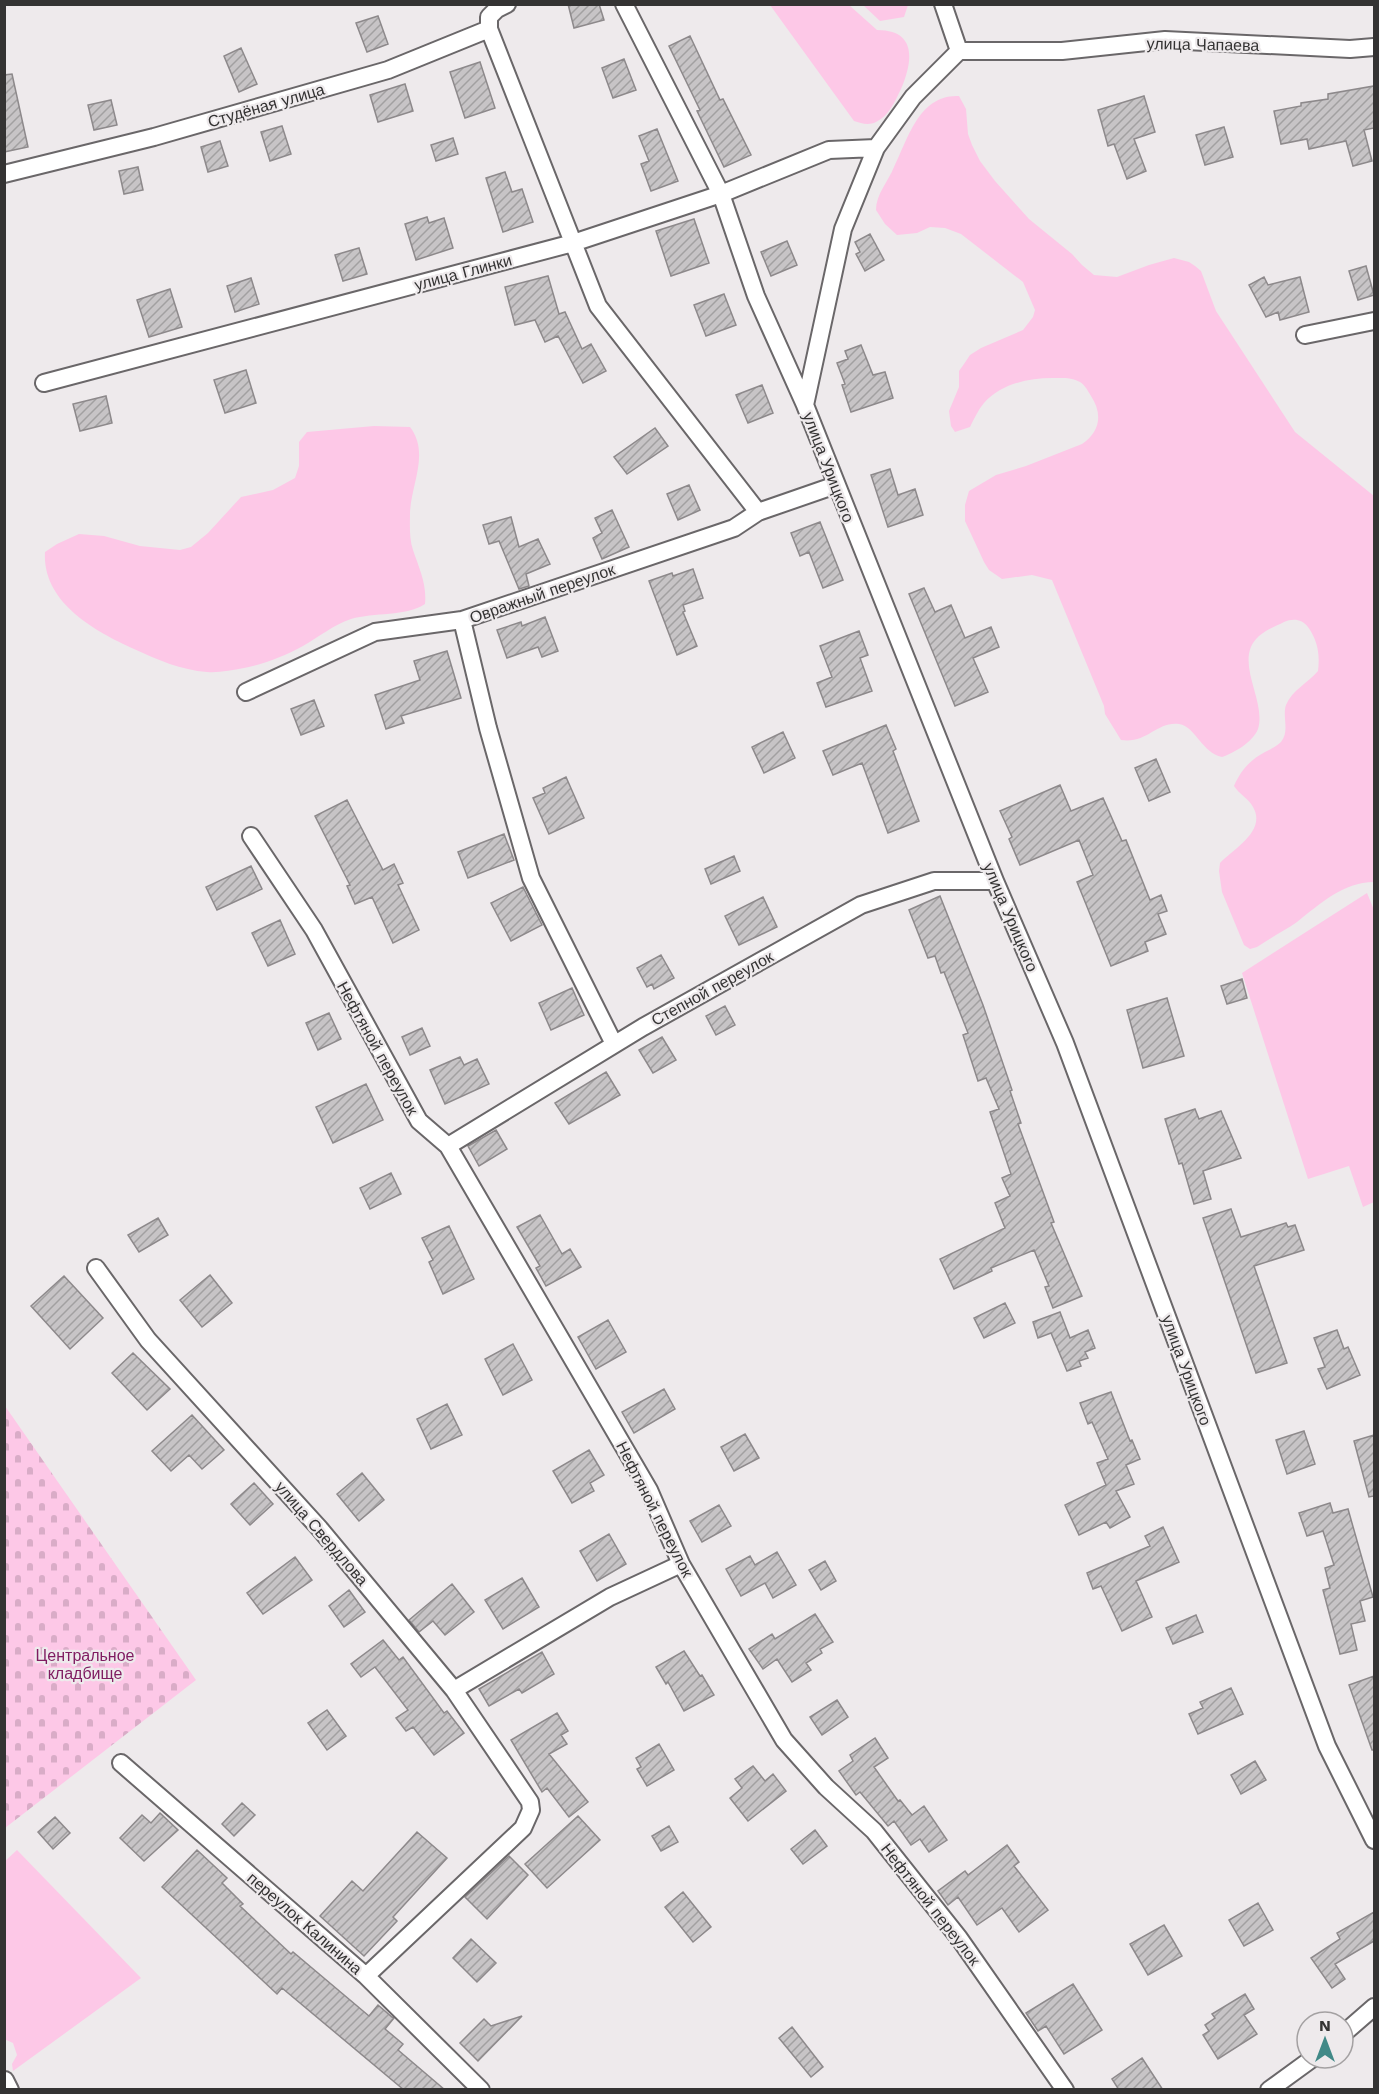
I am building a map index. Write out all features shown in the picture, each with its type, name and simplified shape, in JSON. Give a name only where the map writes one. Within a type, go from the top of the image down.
[{"type":"street","points":[[507,4],[497,9],[489,17],[489,29],[598,306],[758,512]]},
{"type":"street","name":"улица Урицкого","points":[[624,4],[721,194],[756,296],[805,405],[995,881],[1065,1043],[1327,1746],[1374,1840]]},
{"type":"street","points":[[805,405],[843,229],[876,148],[913,97],[960,51],[943,4]]},
{"type":"street","name":"Студёная улица","points":[[4,174],[154,137],[388,70],[489,29]]},
{"type":"street","name":"улица Чапаева","points":[[960,51],[1062,51],[1165,40],[1350,49],[1374,47]]},
{"type":"street","name":"улица Глинки","points":[[44,383],[573,243],[721,194],[829,150],[876,148]]},
{"type":"street","points":[[1305,334],[1374,321]]},
{"type":"street","name":"Овражный переулок","points":[[246,692],[375,632],[462,620],[734,528],[758,512],[836,484]]},
{"type":"street","points":[[462,620],[488,728],[531,878],[614,1044]]},
{"type":"street","name":"Нефтяной переулок","points":[[251,836],[314,930],[419,1121],[448,1146],[649,1490],[681,1563],[784,1740],[826,1787],[874,1831],[959,1938],[1065,2090]]},
{"type":"street","name":"Степной переулок","points":[[448,1146],[614,1044],[861,905],[934,882],[995,881]]},
{"type":"street","name":"улица Свердлова","points":[[96,1268],[148,1340],[320,1529],[454,1690],[530,1802],[531,1810],[523,1827],[366,1976]]},
{"type":"street","points":[[454,1690],[610,1597],[681,1563]]},
{"type":"street","name":"переулок Калинина","points":[[121,1763],[366,1976],[482,2090]]},
{"type":"street","points":[[1355,2024],[1374,2007]]},
{"type":"street","points":[[1269,2090],[1296,2070]]},
{"type":"street","points":[[4,2080],[10,2090]]},
{"type":"green space","points":[[770,5],[849,5],[877,30],[890,31],[899,35],[905,41],[908,49],[908,68],[901,89],[885,116],[870,124],[854,121]]},
{"type":"green space","points":[[863,5],[908,5],[904,17],[880,21]]},
{"type":"green space","points":[[959,96],[966,109],[968,134],[972,145],[980,161],[995,181],[1029,219],[1094,275],[1117,277],[1174,258],[1189,262],[1201,271],[1216,311],[1295,432],[1374,496],[1374,882],[1352,886],[1332,895],[1297,922],[1257,947],[1250,949],[1244,945],[1222,892],[1219,871],[1220,863],[1247,839],[1256,824],[1253,807],[1234,786],[1250,762],[1278,745],[1284,738],[1286,705],[1296,691],[1318,671],[1319,659],[1316,643],[1306,624],[1294,620],[1284,622],[1259,636],[1252,646],[1249,657],[1249,668],[1260,718],[1258,729],[1248,743],[1232,753],[1222,757],[1215,755],[1190,730],[1179,724],[1164,726],[1138,739],[1121,740],[1105,714],[1104,706],[1052,580],[1032,575],[1002,579],[989,570],[965,521],[965,505],[969,491],[996,475],[1082,444],[1093,434],[1098,416],[1095,403],[1080,382],[1066,378],[1043,378],[1015,383],[998,391],[982,406],[970,427],[955,432],[951,426],[949,411],[959,387],[959,371],[970,355],[1023,330],[1033,317],[1035,310],[1023,282],[961,234],[945,228],[930,227],[917,233],[897,235],[885,224],[876,210],[880,193],[917,120],[934,102],[945,97]]},
{"type":"green space","points":[[374,426],[410,427],[419,447],[418,469],[410,513],[410,536],[425,590],[425,604],[417,608],[399,613],[351,619],[296,650],[274,659],[244,668],[207,672],[161,661],[103,633],[87,624],[73,612],[52,586],[46,570],[45,552],[57,544],[79,534],[104,536],[140,546],[180,550],[191,547],[208,533],[241,497],[273,490],[295,478],[299,466],[299,442],[307,432]]},
{"type":"green space","points":[[1367,893],[1374,910],[1374,1202],[1363,1207],[1349,1166],[1308,1179],[1242,973]]},
{"type":"green space","name":"Центральное кладбище","points":[[5,1406],[196,1680],[4,1828]]},
{"type":"green space","points":[[17,1850],[141,1978],[13,2071],[12,2064],[17,2055],[13,2043],[4,2039],[4,1862]]},
{"type":"building","points":[[568,4],[599,4],[604,20],[574,28]]},
{"type":"building","points":[[378,16],[388,44],[367,52],[356,23]]},
{"type":"building","points":[[690,36],[720,100],[723,99],[751,155],[724,167],[669,46]]},
{"type":"building","points":[[241,48],[257,84],[239,92],[224,56]]},
{"type":"building","points":[[624,59],[636,90],[613,98],[602,68]]},
{"type":"building","points":[[480,62],[495,108],[465,118],[450,72]]},
{"type":"building","points":[[12,74],[28,147],[4,152],[4,75]]},
{"type":"building","points":[[405,84],[413,111],[378,122],[370,95]]},
{"type":"building","points":[[1374,86],[1374,128],[1364,130],[1372,161],[1353,166],[1346,141],[1309,149],[1307,139],[1281,144],[1274,111],[1301,106],[1301,103],[1328,99],[1328,94]]},
{"type":"building","points":[[1144,96],[1155,132],[1134,139],[1146,171],[1127,179],[1114,144],[1108,146],[1098,110]]},
{"type":"building","points":[[111,100],[117,125],[94,130],[88,105]]},
{"type":"building","points":[[282,126],[291,154],[270,161],[261,132]]},
{"type":"building","points":[[1224,127],[1233,157],[1205,165],[1196,135]]},
{"type":"building","points":[[657,129],[678,181],[651,191],[641,164],[649,161],[639,136]]},
{"type":"building","points":[[453,138],[458,154],[436,161],[431,145]]},
{"type":"building","points":[[220,141],[228,166],[208,172],[201,147]]},
{"type":"building","points":[[138,167],[143,190],[124,194],[119,171]]},
{"type":"building","points":[[505,172],[512,192],[522,189],[533,222],[503,232],[486,178]]},
{"type":"building","points":[[427,217],[429,223],[444,218],[453,248],[416,260],[405,224]]},
{"type":"building","points":[[694,219],[709,263],[671,276],[656,231]]},
{"type":"building","points":[[870,234],[884,260],[865,271],[856,254],[860,252],[855,242]]},
{"type":"building","points":[[787,241],[797,265],[771,276],[761,252]]},
{"type":"building","points":[[359,248],[367,274],[343,281],[335,255]]},
{"type":"building","points":[[1366,266],[1374,295],[1358,300],[1349,271]]},
{"type":"building","points":[[548,276],[559,314],[565,312],[582,349],[591,344],[606,371],[583,383],[558,336],[545,342],[535,320],[515,325],[505,287]]},
{"type":"building","points":[[1264,277],[1268,285],[1300,277],[1309,312],[1280,320],[1278,312],[1266,317],[1249,285]]},
{"type":"building","points":[[251,278],[259,304],[235,312],[227,286]]},
{"type":"building","points":[[170,289],[182,327],[149,337],[137,300]]},
{"type":"building","points":[[724,294],[736,325],[706,336],[694,305]]},
{"type":"building","points":[[861,345],[873,375],[885,372],[893,398],[851,412],[842,385],[845,384],[837,363],[848,359],[845,351]]},
{"type":"building","points":[[246,370],[256,403],[225,413],[214,380]]},
{"type":"building","points":[[762,385],[773,413],[748,423],[736,395]]},
{"type":"building","points":[[106,396],[112,423],[80,431],[73,404]]},
{"type":"building","points":[[655,428],[668,446],[627,474],[614,457]]},
{"type":"building","points":[[890,469],[898,495],[915,489],[923,515],[888,527],[871,475]]},
{"type":"building","points":[[689,485],[700,510],[678,520],[667,494]]},
{"type":"building","points":[[612,510],[629,547],[602,559],[593,538],[602,533],[595,518]]},
{"type":"building","points":[[511,517],[519,547],[538,539],[550,564],[526,574],[529,586],[519,589],[499,541],[489,544],[483,525]]},
{"type":"building","points":[[820,522],[843,580],[823,588],[809,552],[800,556],[791,533]]},
{"type":"building","points":[[693,569],[703,598],[683,605],[685,611],[683,612],[697,646],[677,655],[649,581]]},
{"type":"building","points":[[924,588],[935,612],[951,605],[965,638],[991,627],[999,647],[973,658],[988,692],[955,706],[909,594]]},
{"type":"building","points":[[545,617],[558,651],[542,657],[538,647],[507,658],[497,630],[521,622],[522,626]]},
{"type":"building","points":[[859,631],[868,655],[860,658],[872,691],[826,707],[817,683],[832,677],[820,646]]},
{"type":"building","points":[[447,651],[461,698],[401,716],[404,723],[386,729],[375,695],[420,680],[414,661]]},
{"type":"building","points":[[314,700],[324,726],[301,735],[291,709]]},
{"type":"building","points":[[886,725],[896,749],[893,751],[919,821],[888,833],[862,763],[833,775],[823,751]]},
{"type":"building","points":[[783,732],[795,758],[764,773],[752,747]]},
{"type":"building","points":[[1156,759],[1170,792],[1149,801],[1135,768]]},
{"type":"building","points":[[566,777],[584,818],[549,834],[533,798],[545,793],[543,788]]},
{"type":"building","points":[[1060,785],[1071,811],[1103,798],[1122,841],[1126,840],[1150,900],[1161,895],[1167,911],[1158,914],[1166,934],[1145,942],[1148,951],[1111,966],[1077,882],[1093,875],[1079,840],[1020,865],[1009,839],[1012,837],[1000,811]]},
{"type":"building","points":[[347,800],[383,870],[394,864],[403,883],[398,885],[419,930],[393,943],[372,897],[355,904],[347,886],[350,885],[315,816]]},
{"type":"building","points":[[504,834],[514,860],[468,878],[458,852]]},
{"type":"building","points":[[734,856],[740,871],[711,884],[705,869]]},
{"type":"building","points":[[251,866],[262,889],[217,910],[206,887]]},
{"type":"building","points":[[523,887],[542,925],[511,941],[491,903]]},
{"type":"building","points":[[940,896],[983,1005],[1012,1090],[1010,1091],[1021,1123],[1018,1124],[1054,1222],[1051,1223],[1082,1296],[1053,1308],[1045,1287],[1049,1286],[1034,1250],[991,1268],[992,1271],[954,1289],[940,1259],[1005,1228],[995,1203],[1010,1196],[1002,1178],[1011,1174],[990,1112],[999,1109],[986,1078],[978,1081],[963,1035],[968,1033],[944,972],[941,973],[935,956],[928,958],[909,910]]},
{"type":"building","points":[[763,897],[777,927],[739,945],[725,916]]},
{"type":"building","points":[[280,920],[295,954],[268,966],[252,933]]},
{"type":"building","points":[[661,955],[674,978],[654,989],[652,984],[647,987],[637,968]]},
{"type":"building","points":[[1242,979],[1247,998],[1227,1004],[1221,986]]},
{"type":"building","points":[[572,988],[584,1015],[551,1030],[539,1003]]},
{"type":"building","points":[[1167,998],[1184,1056],[1143,1068],[1127,1010]]},
{"type":"building","points":[[725,1006],[735,1025],[716,1035],[706,1016]]},
{"type":"building","points":[[329,1013],[341,1039],[318,1050],[306,1023]]},
{"type":"building","points":[[422,1028],[430,1046],[410,1055],[402,1037]]},
{"type":"building","points":[[662,1037],[676,1060],[653,1073],[639,1050]]},
{"type":"building","points":[[460,1057],[464,1065],[477,1059],[489,1084],[445,1104],[430,1070]]},
{"type":"building","points":[[606,1072],[620,1095],[569,1124],[555,1103]]},
{"type":"building","points":[[366,1084],[383,1120],[333,1143],[316,1107]]},
{"type":"building","points":[[1195,1109],[1199,1119],[1221,1111],[1241,1158],[1203,1171],[1211,1199],[1194,1204],[1182,1163],[1179,1164],[1165,1119]]},
{"type":"building","points":[[496,1130],[507,1149],[479,1166],[468,1146]]},
{"type":"building","points":[[391,1173],[401,1194],[370,1209],[360,1188]]},
{"type":"building","points":[[1231,1209],[1241,1237],[1286,1223],[1288,1227],[1295,1225],[1304,1250],[1254,1266],[1287,1363],[1256,1373],[1203,1218]]},
{"type":"building","points":[[540,1215],[562,1254],[570,1249],[581,1267],[546,1286],[536,1268],[540,1266],[517,1227]]},
{"type":"building","points":[[158,1218],[168,1235],[139,1252],[128,1235]]},
{"type":"building","points":[[449,1226],[474,1279],[443,1294],[429,1262],[433,1260],[422,1238]]},
{"type":"building","points":[[210,1275],[232,1303],[202,1327],[180,1300]]},
{"type":"building","points":[[64,1276],[103,1318],[70,1349],[31,1306]]},
{"type":"building","points":[[1005,1303],[1015,1323],[984,1338],[974,1318]]},
{"type":"building","points":[[1060,1312],[1070,1338],[1088,1330],[1095,1348],[1085,1352],[1088,1358],[1079,1361],[1081,1366],[1067,1371],[1051,1333],[1038,1338],[1033,1322]]},
{"type":"building","points":[[608,1320],[626,1352],[596,1369],[578,1337]]},
{"type":"building","points":[[1337,1330],[1344,1349],[1348,1347],[1360,1375],[1327,1389],[1318,1369],[1325,1367],[1314,1338]]},
{"type":"building","points":[[513,1344],[532,1380],[503,1395],[485,1359]]},
{"type":"building","points":[[133,1353],[170,1389],[147,1410],[112,1373]]},
{"type":"building","points":[[664,1389],[675,1409],[634,1433],[622,1412]]},
{"type":"building","points":[[1111,1392],[1130,1441],[1132,1440],[1140,1459],[1126,1465],[1134,1484],[1116,1491],[1130,1517],[1110,1528],[1106,1522],[1079,1535],[1065,1505],[1106,1485],[1097,1463],[1108,1459],[1092,1422],[1088,1424],[1080,1403]]},
{"type":"building","points":[[447,1404],[462,1435],[431,1449],[417,1419]]},
{"type":"building","points":[[192,1415],[224,1450],[202,1469],[189,1455],[171,1471],[152,1451]]},
{"type":"building","points":[[1304,1431],[1315,1464],[1287,1474],[1276,1440]]},
{"type":"building","points":[[745,1434],[759,1458],[734,1471],[721,1447]]},
{"type":"building","points":[[1374,1435],[1374,1496],[1369,1497],[1354,1441]]},
{"type":"building","points":[[589,1450],[604,1475],[590,1483],[594,1491],[572,1503],[553,1471]]},
{"type":"building","points":[[362,1473],[384,1500],[359,1521],[337,1494]]},
{"type":"building","points":[[254,1483],[273,1504],[250,1525],[231,1504]]},
{"type":"building","points":[[1330,1503],[1333,1513],[1348,1509],[1373,1597],[1360,1601],[1365,1621],[1351,1624],[1357,1650],[1340,1654],[1323,1590],[1330,1588],[1325,1568],[1334,1565],[1323,1531],[1307,1536],[1299,1513]]},
{"type":"building","points":[[719,1505],[731,1526],[702,1542],[690,1521]]},
{"type":"building","points":[[1163,1527],[1179,1562],[1136,1581],[1152,1617],[1122,1631],[1101,1586],[1093,1589],[1087,1573],[1150,1546],[1145,1536]]},
{"type":"building","points":[[609,1534],[626,1564],[597,1581],[580,1551]]},
{"type":"building","points":[[777,1552],[796,1585],[773,1598],[765,1583],[741,1596],[726,1569],[750,1556],[755,1565]]},
{"type":"building","points":[[295,1557],[312,1580],[263,1614],[247,1593]]},
{"type":"building","points":[[825,1561],[836,1581],[821,1590],[809,1570]]},
{"type":"building","points":[[522,1578],[539,1607],[503,1629],[485,1600]]},
{"type":"building","points":[[452,1584],[474,1612],[445,1635],[433,1621],[419,1632],[409,1620]]},
{"type":"building","points":[[349,1590],[365,1612],[344,1627],[329,1606]]},
{"type":"building","points":[[815,1614],[833,1642],[820,1649],[822,1653],[806,1663],[811,1670],[792,1682],[777,1659],[763,1669],[749,1649],[772,1634],[775,1639]]},
{"type":"building","points":[[1196,1615],[1203,1632],[1173,1644],[1166,1628]]},
{"type":"building","points":[[383,1640],[399,1660],[403,1657],[444,1713],[447,1711],[464,1733],[434,1755],[413,1727],[406,1731],[396,1718],[408,1710],[375,1667],[361,1677],[351,1664]]},
{"type":"building","points":[[684,1651],[714,1695],[684,1711],[668,1682],[666,1684],[656,1667]]},
{"type":"building","points":[[542,1652],[554,1674],[522,1693],[519,1689],[489,1706],[479,1689]]},
{"type":"building","points":[[1374,1676],[1374,1750],[1372,1750],[1349,1685]]},
{"type":"building","points":[[1231,1688],[1243,1714],[1198,1734],[1189,1714],[1203,1708],[1200,1702]]},
{"type":"building","points":[[837,1700],[848,1717],[822,1735],[810,1717]]},
{"type":"building","points":[[327,1710],[346,1736],[327,1750],[308,1723]]},
{"type":"building","points":[[557,1713],[568,1731],[561,1735],[567,1744],[549,1754],[588,1802],[569,1817],[547,1788],[542,1792],[511,1740]]},
{"type":"building","points":[[875,1738],[888,1758],[874,1767],[898,1801],[900,1800],[912,1815],[924,1806],[947,1840],[929,1852],[920,1839],[911,1845],[894,1821],[888,1826],[860,1792],[856,1795],[839,1771],[853,1761],[850,1755]]},
{"type":"building","points":[[659,1744],[674,1770],[647,1786],[637,1769],[641,1767],[636,1758]]},
{"type":"building","points":[[1255,1761],[1266,1780],[1241,1794],[1231,1775]]},
{"type":"building","points":[[753,1766],[765,1781],[773,1774],[786,1791],[748,1821],[730,1798],[742,1788],[735,1779]]},
{"type":"building","points":[[242,1803],[255,1815],[234,1836],[222,1824]]},
{"type":"building","points":[[160,1813],[178,1830],[144,1861],[120,1838],[142,1815],[151,1823]]},
{"type":"building","points":[[578,1816],[600,1840],[547,1888],[525,1864]]},
{"type":"building","points":[[55,1817],[70,1833],[53,1849],[38,1832]]},
{"type":"building","points":[[669,1826],[678,1842],[661,1851],[652,1836]]},
{"type":"building","points":[[815,1830],[827,1846],[803,1864],[791,1849]]},
{"type":"building","points":[[417,1832],[447,1858],[393,1917],[397,1921],[364,1956],[320,1916],[352,1881],[363,1891]]},
{"type":"building","points":[[1007,1845],[1019,1862],[1014,1866],[1048,1910],[1019,1932],[1002,1908],[977,1925],[958,1897],[948,1905],[938,1891],[965,1871],[968,1875]]},
{"type":"building","points":[[197,1850],[227,1878],[222,1883],[243,1904],[240,1906],[291,1954],[293,1952],[369,2016],[378,2005],[394,2018],[385,2029],[403,2044],[398,2050],[445,2090],[404,2090],[282,1988],[277,1994],[162,1887]]},
{"type":"building","points":[[509,1856],[528,1875],[487,1919],[465,1897]]},
{"type":"building","points":[[683,1892],[711,1927],[693,1942],[665,1907]]},
{"type":"building","points":[[1258,1903],[1273,1930],[1244,1946],[1229,1920]]},
{"type":"building","points":[[1374,1912],[1374,1941],[1335,1964],[1345,1979],[1332,1988],[1311,1958],[1340,1939],[1337,1933]]},
{"type":"building","points":[[1164,1925],[1182,1956],[1148,1975],[1130,1944]]},
{"type":"building","points":[[471,1939],[496,1963],[477,1982],[453,1958]]},
{"type":"building","points":[[1073,1984],[1102,2030],[1064,2054],[1046,2026],[1038,2031],[1026,2013]]},
{"type":"building","points":[[1245,1994],[1254,2009],[1244,2015],[1257,2034],[1218,2059],[1203,2035],[1209,2031],[1205,2025],[1215,2018],[1212,2014]]},
{"type":"building","points":[[522,2016],[478,2061],[460,2043],[484,2019],[491,2026]]},
{"type":"building","points":[[792,2027],[823,2067],[811,2077],[779,2038]]},
{"type":"building","points":[[1142,2058],[1163,2090],[1119,2090],[1112,2079]]}]
